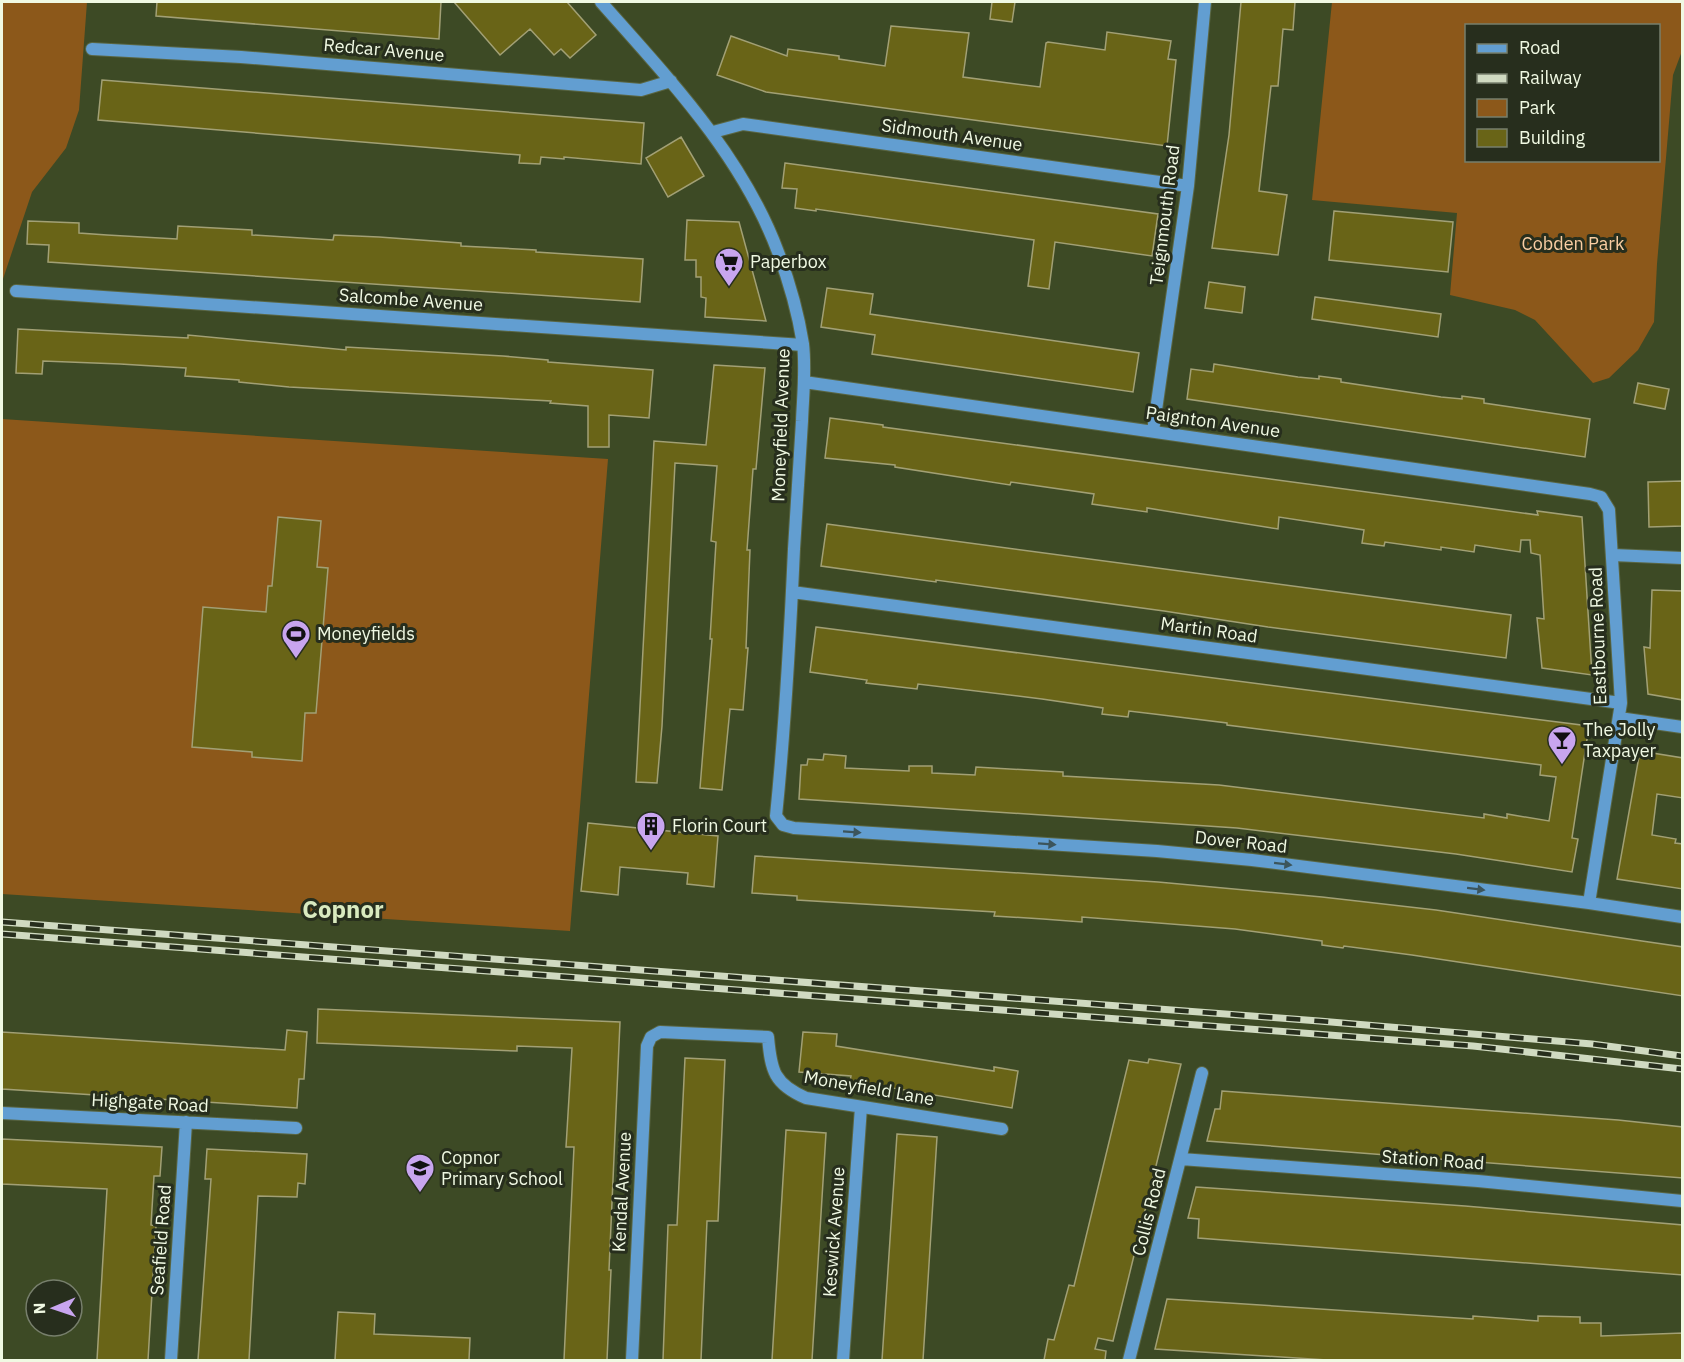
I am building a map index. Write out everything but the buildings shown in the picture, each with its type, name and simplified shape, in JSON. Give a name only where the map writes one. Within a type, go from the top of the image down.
[{"type":"street","name":"Moneyfield Avenue","points":[[601,2],[671,81],[712,132],[762,216],[778,252],[791,293],[803,345],[804,382],[776,816],[783,825],[794,828]]},
{"type":"street","name":"Teignmouth Road","points":[[1153,431],[1188,186],[1205,2]]},
{"type":"street","name":"Redcar Avenue","points":[[92,49],[231,57],[641,90],[671,81]]},
{"type":"street","name":"Sidmouth Avenue","points":[[712,132],[743,124],[1188,186]]},
{"type":"street","name":"Salcombe Avenue","points":[[16,291],[803,345]]},
{"type":"street","name":"Paignton Avenue","points":[[804,382],[1590,494],[1601,497],[1609,510]]},
{"type":"street","name":"Eastbourne Road","points":[[1589,903],[1621,703],[1609,510]]},
{"type":"street","points":[[1613,555],[1683,558]]},
{"type":"street","name":"Martin Road","points":[[792,592],[1621,703]]},
{"type":"street","points":[[1619,718],[1683,727]]},
{"type":"street","name":"Dover Road","points":[[794,828],[1157,851],[1252,860],[1683,917]]},
{"type":"street","name":"Moneyfield Lane","points":[[660,1032],[768,1037],[770,1061],[778,1079],[789,1091],[806,1098],[1002,1129]]},
{"type":"street","name":"Kendal Avenue","points":[[632,1360],[647,1046],[651,1037],[660,1032]]},
{"type":"street","name":"Collis Road","points":[[1129,1360],[1202,1073]]},
{"type":"street","name":"Keswick Avenue","points":[[843,1360],[861,1107]]},
{"type":"street","name":"Highgate Road","points":[[2,1113],[296,1128]]},
{"type":"street","name":"Seafield Road","points":[[171,1360],[186,1122]]},
{"type":"street","name":"Station Road","points":[[1181,1159],[1478,1181],[1683,1201]]},
{"type":"green space","points":[[2,2],[87,2],[79,110],[66,148],[32,192],[2,282]]},
{"type":"green space","name":"Cobden Park","points":[[1332,2],[1682,2],[1682,51],[1673,75],[1654,322],[1638,350],[1609,378],[1593,383],[1535,320],[1515,310],[1450,295],[1457,213],[1312,200]]},
{"type":"green space","name":"Moneyfields","points":[[2,419],[608,459],[570,931],[2,894]]},
{"type":"railway","points":[[2,922],[1319,1021],[1592,1044],[1682,1056]]},
{"type":"railway","points":[[2,934],[1473,1046],[1682,1069]]},
{"type":"place","name":"Paperbox","points":[[729,288]]},
{"type":"place","name":"Moneyfields","points":[[296,660]]},
{"type":"place","name":"The Jolly Taxpayer","points":[[1562,766]]},
{"type":"place","name":"Florin Court","points":[[651,852]]},
{"type":"place","name":"Copnor Primary School","points":[[420,1194]]},
{"type":"district","name":"Copnor","points":[[343,910]]}]
